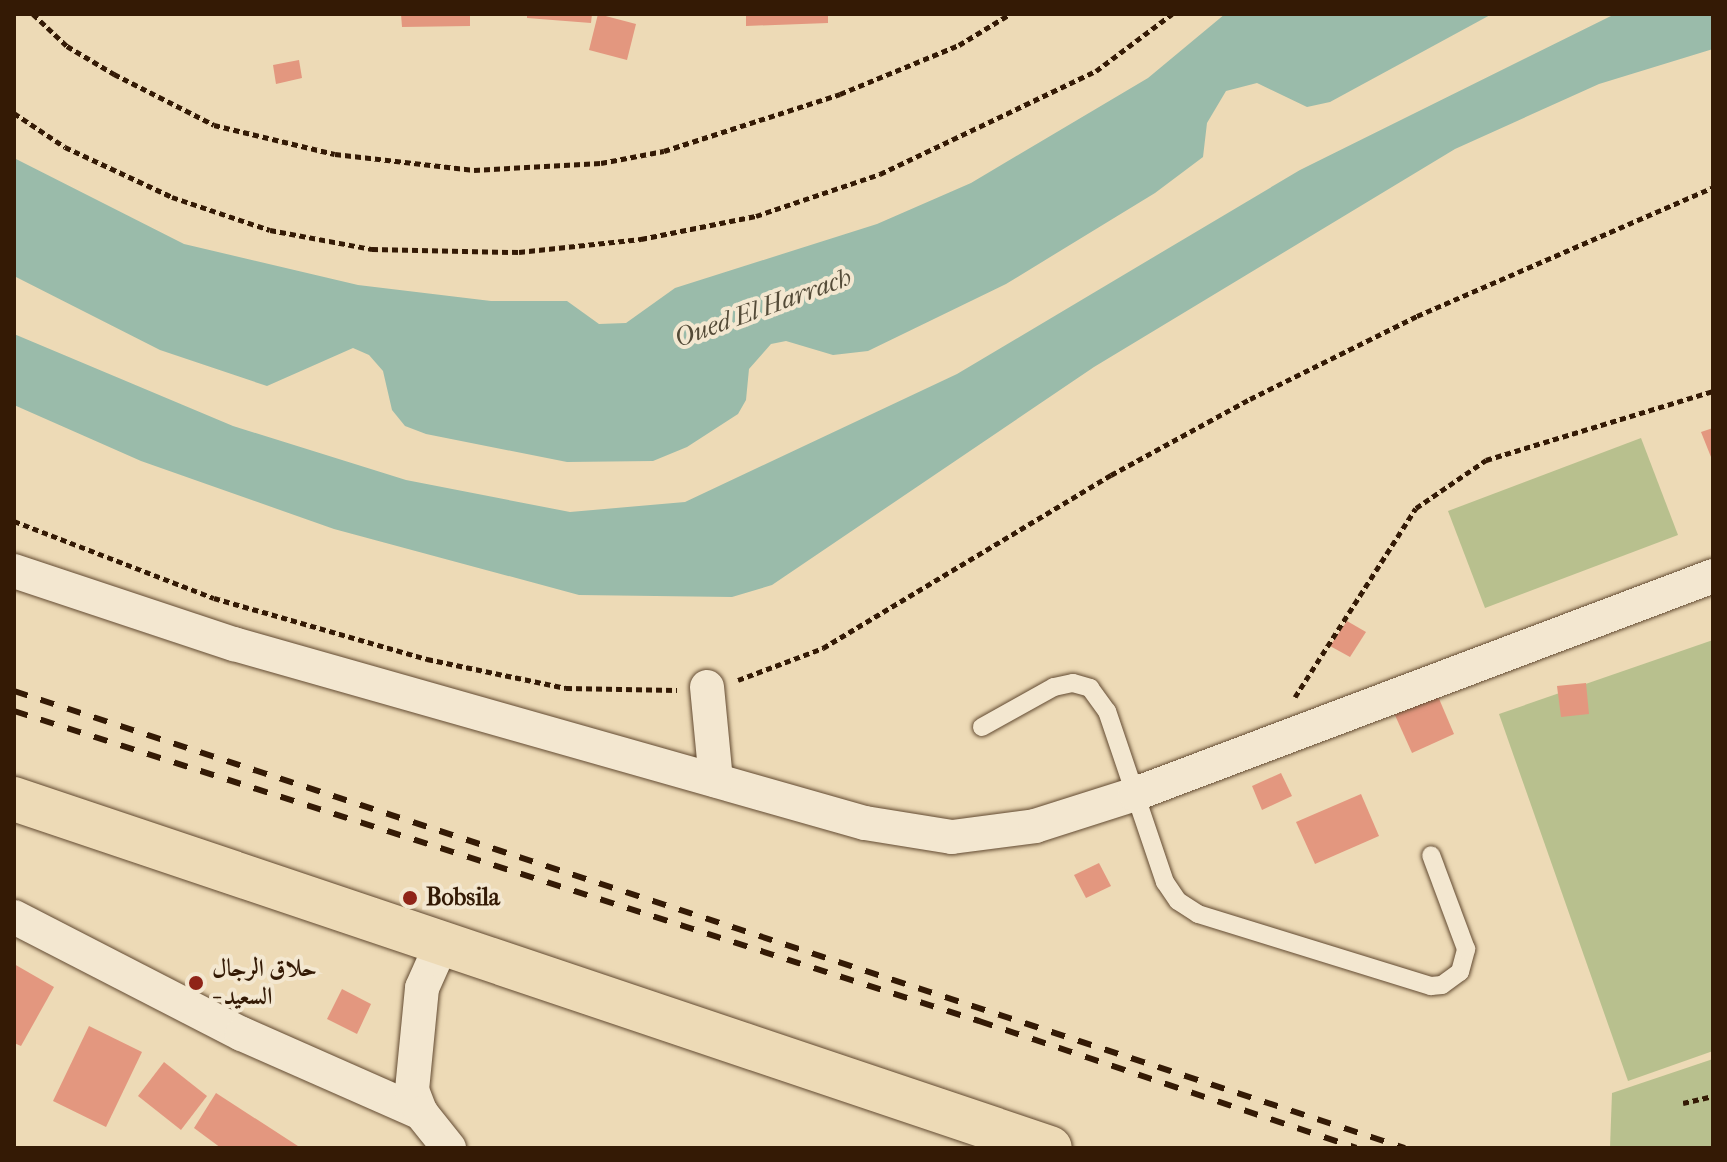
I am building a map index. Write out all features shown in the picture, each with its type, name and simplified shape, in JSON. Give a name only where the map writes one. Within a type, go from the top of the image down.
[{"type":"main road","points":[[14,799],[1050,1148]]},
{"type":"street","points":[[14,571],[234,644],[716,781],[865,823],[952,837],[1035,826],[1135,794],[1713,576]]},
{"type":"street","points":[[707,687],[716,781]]},
{"type":"street","points":[[14,917],[242,1034],[421,1113]]},
{"type":"street","points":[[442,943],[422,988],[414,1043],[412,1090],[421,1113],[449,1148]]},
{"type":"lane","points":[[982,727],[1054,687],[1082,685],[1103,702],[1165,882],[1187,908],[1431,986],[1442,985],[1460,972],[1466,949],[1431,855]]},
{"type":"path","points":[[33,14],[67,46],[114,74],[214,125],[335,154],[474,170],[601,163],[664,151],[852,90],[959,45],[1010,14]]},
{"type":"path","points":[[14,113],[65,147],[172,197],[270,230],[372,249],[519,252],[641,239],[756,216],[880,174],[1096,71],[1172,14]]},
{"type":"path","points":[[14,521],[214,598],[427,659],[566,688],[616,692],[707,687],[775,669],[823,648],[1111,475],[1250,399],[1417,316],[1713,187]]},
{"type":"path","points":[[1270,741],[1322,650],[1416,508],[1486,460],[1713,391]]},
{"type":"path","points":[[1683,1103],[1713,1096]]},
{"type":"green space","points":[[1641,438],[1678,535],[1485,608],[1448,511]]},
{"type":"green space","points":[[1713,640],[1713,1051],[1628,1081],[1499,714]]},
{"type":"green space","points":[[1713,1059],[1713,1148],[1610,1148],[1612,1093]]},
{"type":"water","name":"Oued El Harrach","points":[[1225,14],[1492,14],[1330,102],[1307,107],[1257,83],[1226,91],[1207,123],[1203,157],[1155,193],[1006,284],[868,351],[833,355],[786,341],[771,344],[749,369],[746,400],[738,414],[687,447],[653,461],[567,462],[426,434],[405,426],[392,410],[383,371],[369,355],[353,348],[267,386],[160,350],[14,276],[14,158],[184,244],[358,285],[491,301],[567,301],[599,324],[626,323],[675,288],[877,224],[971,183],[1148,78]]},
{"type":"water","points":[[1615,14],[1713,14],[1713,49],[1599,84],[1455,149],[1094,367],[772,585],[732,597],[579,595],[334,529],[141,461],[14,405],[14,334],[233,426],[406,480],[570,512],[685,502],[957,374],[1300,170]]},
{"type":"building","points":[[401,14],[470,14],[470,26],[402,27]]},
{"type":"building","points":[[527,14],[592,14],[591,23],[527,18]]},
{"type":"building","points":[[598,14],[636,24],[627,60],[589,50]]},
{"type":"building","points":[[746,14],[828,14],[828,23],[746,26]]},
{"type":"building","points":[[299,60],[302,78],[276,84],[273,65]]},
{"type":"building","points":[[1713,428],[1713,462],[1701,432]]},
{"type":"building","points":[[1347,621],[1366,632],[1350,657],[1330,646]]},
{"type":"building","points":[[1586,683],[1589,714],[1561,717],[1557,686]]},
{"type":"building","points":[[1437,694],[1454,734],[1412,753],[1394,713]]},
{"type":"building","points":[[1281,773],[1292,796],[1262,810],[1252,786]]},
{"type":"building","points":[[1361,794],[1379,836],[1315,864],[1296,822]]},
{"type":"building","points":[[1099,863],[1111,886],[1086,898],[1074,875]]},
{"type":"building","points":[[14,964],[54,987],[21,1046],[14,1043]]},
{"type":"building","points":[[342,989],[371,1004],[357,1034],[327,1019]]},
{"type":"building","points":[[89,1026],[142,1052],[106,1127],[53,1101]]},
{"type":"building","points":[[164,1062],[207,1096],[181,1130],[138,1096]]},
{"type":"building","points":[[216,1093],[301,1148],[221,1148],[194,1128]]},
{"type":"railway","points":[[14,691],[1405,1148]]},
{"type":"railway","points":[[14,711],[979,1021],[1356,1148]]},
{"type":"place","name":"Bobsila","points":[[410,898]]},
{"type":"place","name":"حلاق الرجال - السعيد","points":[[196,983]]}]
